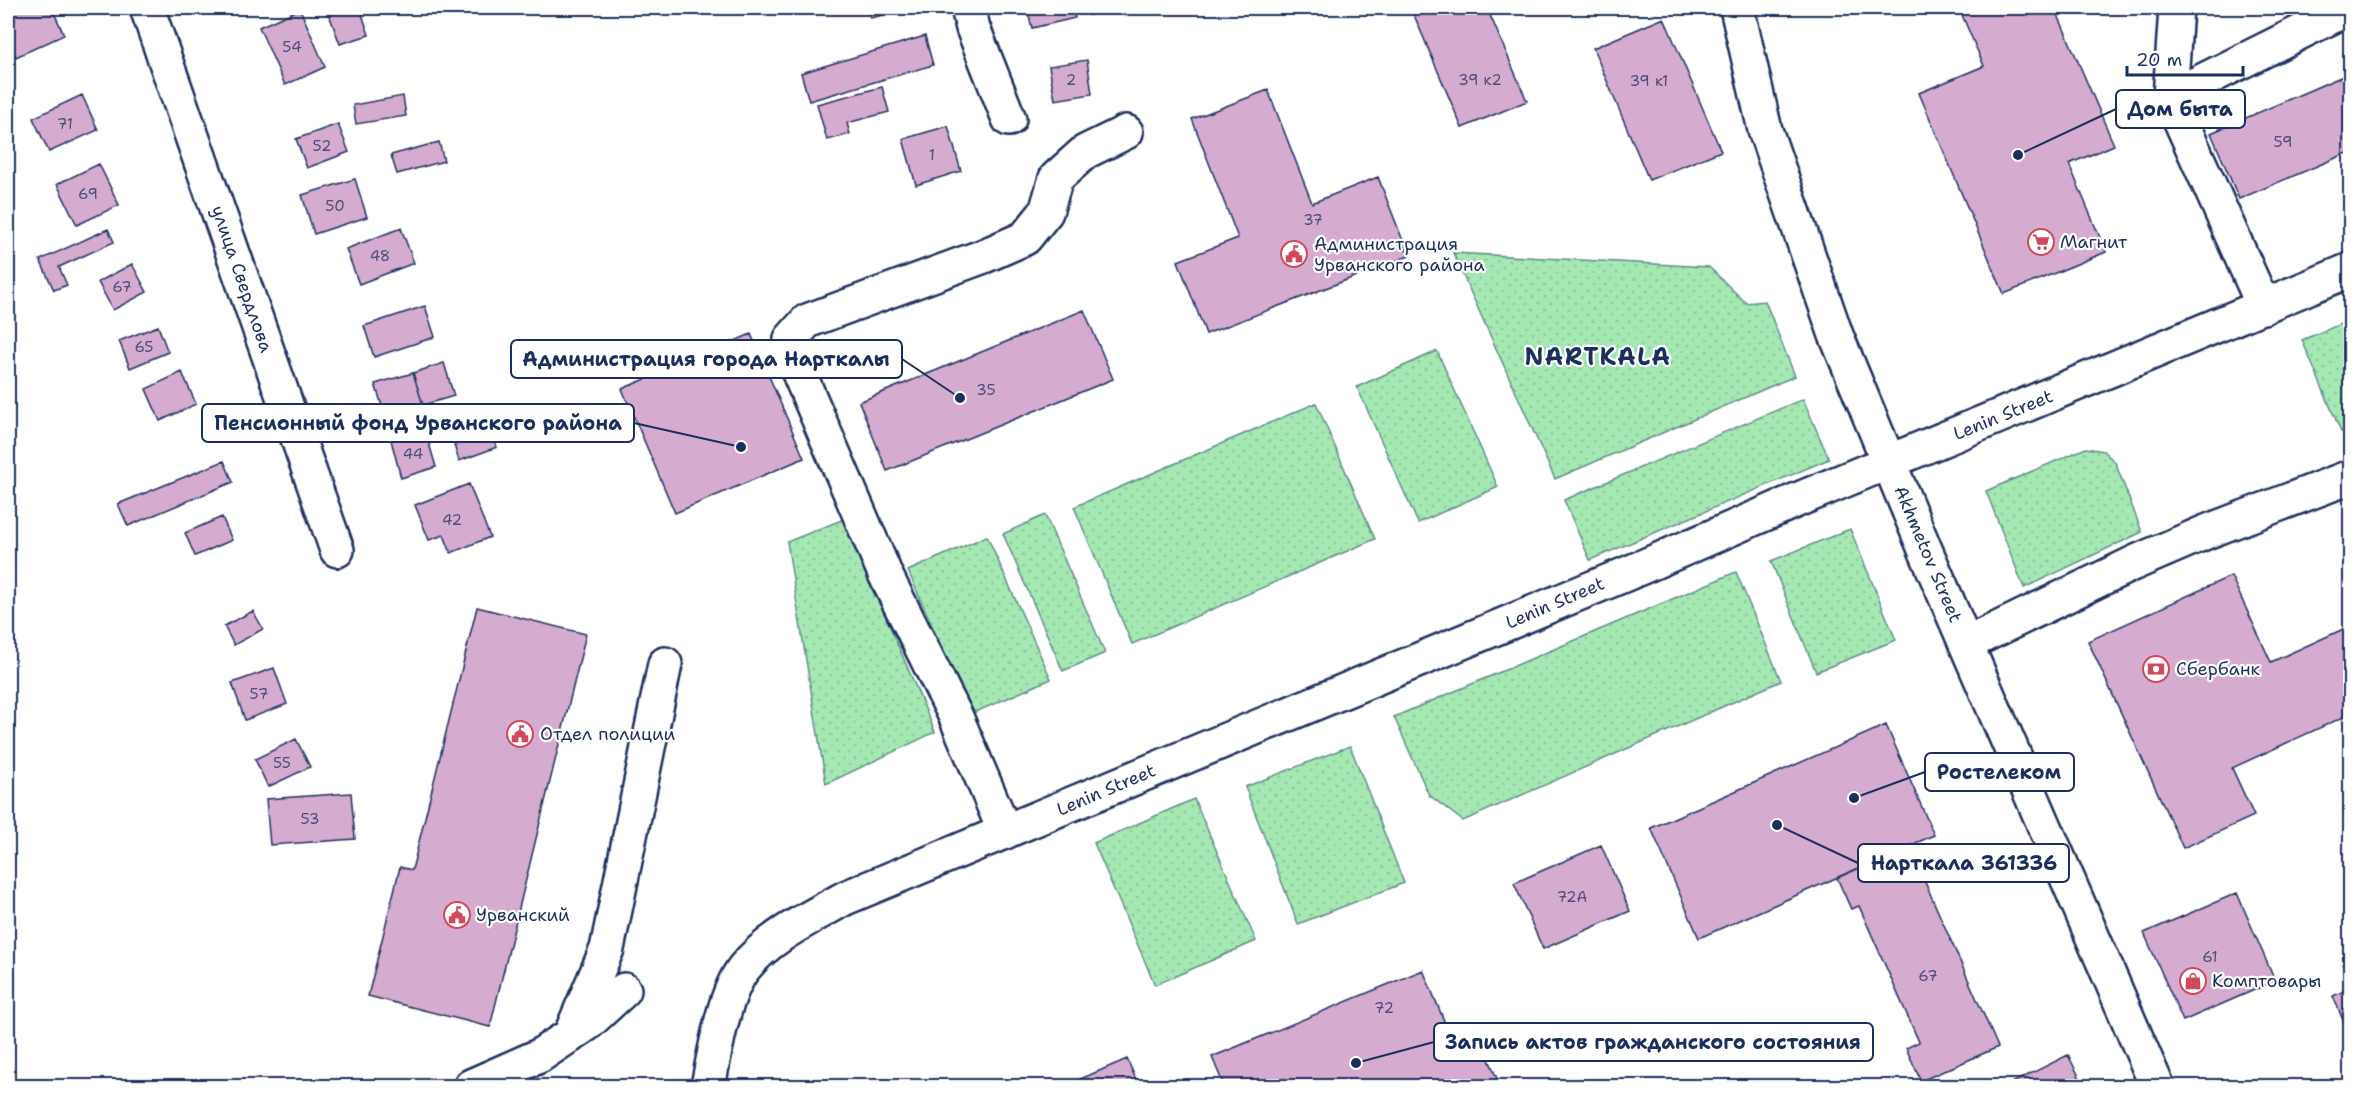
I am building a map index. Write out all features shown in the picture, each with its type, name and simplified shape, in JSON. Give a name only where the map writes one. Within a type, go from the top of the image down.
[{"type":"street","name":"улица Свердлова","points":[[147,8],[337,550]]},
{"type":"street","points":[[968,8],[973,28],[1009,119]]},
{"type":"street","name":"Akhmetov Street","points":[[1737,8],[1765,130],[1836,335],[1888,462],[2157,1086]]},
{"type":"street","points":[[2176,8],[2170,97],[2264,307]]},
{"type":"street","points":[[2170,97],[2349,8]]},
{"type":"street","points":[[1005,832],[956,717],[886,576],[790,352],[791,339],[807,321],[984,256],[1025,238],[1046,212],[1056,178],[1085,152],[1126,132]]},
{"type":"street","name":"Lenin Street","points":[[708,1086],[722,1022],[743,970],[765,946],[845,898],[2350,270]]},
{"type":"street","points":[[1966,644],[2134,563],[2206,532],[2350,477]]},
{"type":"street","points":[[570,1036],[607,949],[665,664]]},
{"type":"street","points":[[471,1086],[539,1056],[587,1024],[624,990]]},
{"type":"green space","points":[[1453,253],[1709,267],[1746,303],[1765,301],[1795,376],[1555,479]]},
{"type":"green space","points":[[2350,320],[2350,428],[2341,432],[2302,340]]},
{"type":"green space","points":[[1437,351],[1498,487],[1418,523],[1357,387]]},
{"type":"green space","points":[[1803,399],[1829,459],[1590,560],[1564,500]]},
{"type":"green space","points":[[1316,403],[1375,539],[1132,644],[1074,507]]},
{"type":"green space","points":[[2086,448],[2103,451],[2115,462],[2142,532],[2024,588],[1986,491]]},
{"type":"green space","points":[[1045,515],[1105,653],[1063,671],[1003,534]]},
{"type":"green space","points":[[844,519],[935,732],[826,784],[787,542]]},
{"type":"green space","points":[[1850,529],[1896,640],[1816,672],[1771,561]]},
{"type":"green space","points":[[987,536],[1051,679],[971,714],[908,571]]},
{"type":"green space","points":[[1736,572],[1781,681],[1463,821],[1429,795],[1394,717]]},
{"type":"green space","points":[[1350,746],[1404,883],[1298,924],[1245,787]]},
{"type":"green space","points":[[1194,799],[1256,941],[1155,985],[1094,843]]},
{"type":"building","points":[[8,8],[52,8],[64,35],[16,57],[8,39]]},
{"type":"building","points":[[360,8],[369,35],[340,44],[327,9]]},
{"type":"building","points":[[867,8],[911,8],[870,18]]},
{"type":"building","points":[[1027,8],[1072,8],[1075,18],[1032,28]]},
{"type":"building","points":[[1088,8],[1110,8],[1111,10],[1089,15]]},
{"type":"building","points":[[1411,8],[1487,8],[1527,101],[1462,128]]},
{"type":"building","points":[[1959,8],[2055,8],[2114,145],[2069,164],[2106,252],[2004,294],[1919,93],[1984,66]]},
{"type":"building","points":[[300,9],[325,67],[285,85],[259,27]]},
{"type":"building","points":[[1664,18],[1721,151],[1649,180],[1593,48]]},
{"type":"building","points":[[925,36],[933,65],[809,101],[801,73]]},
{"type":"building","points":[[1087,60],[1092,94],[1055,100],[1049,66]]},
{"type":"building","points":[[2350,73],[2350,152],[2239,199],[2211,133]]},
{"type":"building","points":[[882,87],[889,112],[847,123],[850,134],[827,140],[817,104]]},
{"type":"building","points":[[1268,90],[1312,203],[1378,177],[1409,256],[1206,334],[1178,261],[1238,238],[1192,119]]},
{"type":"building","points":[[82,95],[98,130],[49,152],[33,118]]},
{"type":"building","points":[[403,96],[406,116],[356,124],[353,105]]},
{"type":"building","points":[[338,124],[349,152],[307,168],[296,139]]},
{"type":"building","points":[[948,126],[961,171],[916,185],[903,139]]},
{"type":"building","points":[[439,142],[444,161],[397,174],[391,155]]},
{"type":"building","points":[[99,164],[119,205],[77,225],[57,184]]},
{"type":"building","points":[[355,179],[367,217],[314,234],[302,195]]},
{"type":"building","points":[[401,228],[414,263],[359,284],[346,249]]},
{"type":"building","points":[[108,229],[114,242],[59,267],[67,285],[54,290],[40,260]]},
{"type":"building","points":[[132,264],[147,292],[113,310],[98,282]]},
{"type":"building","points":[[425,306],[435,337],[374,357],[364,326]]},
{"type":"building","points":[[1084,310],[1113,379],[887,471],[859,402]]},
{"type":"building","points":[[158,326],[168,352],[130,368],[119,341]]},
{"type":"building","points":[[751,334],[804,458],[675,513],[622,389]]},
{"type":"building","points":[[444,363],[454,396],[423,405],[413,373]]},
{"type":"building","points":[[182,372],[196,404],[160,421],[146,389]]},
{"type":"building","points":[[413,373],[423,405],[386,418],[375,384]]},
{"type":"building","points":[[425,430],[436,467],[401,478],[391,440]]},
{"type":"building","points":[[491,432],[497,447],[459,461],[454,445]]},
{"type":"building","points":[[224,461],[233,482],[128,526],[118,504]]},
{"type":"building","points":[[469,484],[490,537],[451,553],[444,535],[429,540],[415,505]]},
{"type":"building","points":[[222,517],[232,540],[195,556],[185,533]]},
{"type":"building","points":[[2231,576],[2271,662],[2350,626],[2350,714],[2232,768],[2254,816],[2183,848],[2088,641]]},
{"type":"building","points":[[477,607],[586,634],[490,1027],[368,996],[400,867],[412,870]]},
{"type":"building","points":[[253,611],[263,629],[234,645],[224,626]]},
{"type":"building","points":[[274,668],[287,704],[245,720],[232,683]]},
{"type":"building","points":[[1886,725],[1934,835],[1699,938],[1651,828]]},
{"type":"building","points":[[296,739],[310,767],[268,787],[255,759]]},
{"type":"building","points":[[351,793],[355,839],[270,845],[266,799]]},
{"type":"building","points":[[1601,845],[1630,911],[1543,949],[1514,883]]},
{"type":"building","points":[[1909,846],[1998,1047],[1921,1081],[1906,1048],[1919,1042],[1859,906],[1851,909],[1837,878]]},
{"type":"building","points":[[2237,893],[2275,981],[2183,1021],[2144,933]]},
{"type":"building","points":[[1423,970],[1459,1057],[1484,1047],[1500,1086],[1224,1086],[1212,1057]]},
{"type":"building","points":[[2350,988],[2350,1037],[2333,996]]},
{"type":"building","points":[[2068,1055],[2084,1086],[2006,1086]]},
{"type":"building","points":[[1127,1059],[1139,1086],[1064,1086]]},
{"type":"place","name":"Дом быта","points":[[2018,155]]},
{"type":"place","name":"Магнит","points":[[2041,242]]},
{"type":"place","name":"Администрация Урванского района","points":[[1294,254]]},
{"type":"place","name":"Администрация города Нарткалы","points":[[960,398]]},
{"type":"place","name":"Пенсионный фонд Урванского района","points":[[741,447]]},
{"type":"place","name":"Сбербанк","points":[[2156,669]]},
{"type":"place","name":"Отдел полиции","points":[[520,734]]},
{"type":"place","name":"Ростелеком","points":[[1854,798]]},
{"type":"place","name":"Нарткала 361336","points":[[1777,825]]},
{"type":"place","name":"Урванский","points":[[457,915]]},
{"type":"place","name":"Комптовары","points":[[2193,981]]},
{"type":"place","name":"Запись актов гражданского состояния","points":[[1356,1063]]},
{"type":"district","name":"NARTKALA","points":[[1598,357]]}]
